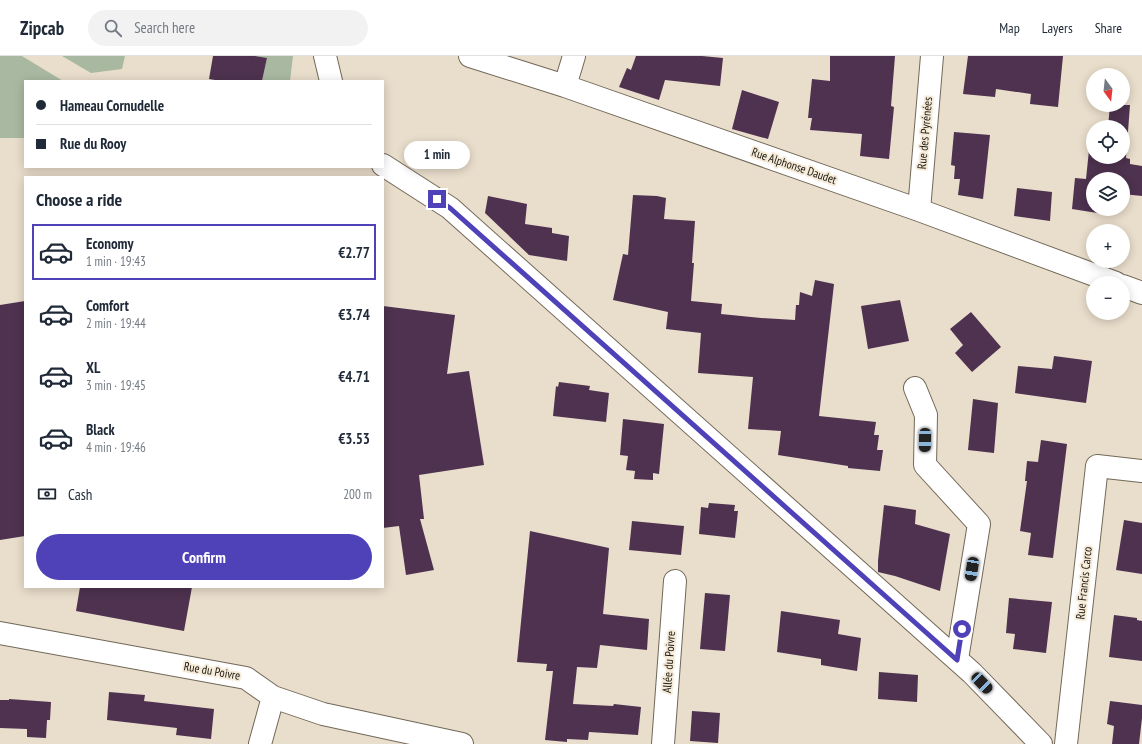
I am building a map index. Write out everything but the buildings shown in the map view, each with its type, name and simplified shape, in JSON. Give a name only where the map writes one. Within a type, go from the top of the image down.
[{"type":"street","points":[[325,56],[331,80]]},
{"type":"street","name":"Rue Alphonse Daudet","points":[[470,56],[565,86],[918,210],[1097,276]]},
{"type":"street","points":[[565,86],[574,56]]},
{"type":"street","name":"Rue des Pyrénées","points":[[918,210],[932,56]]},
{"type":"street","points":[[384,166],[450,208],[978,678],[1041,744]]},
{"type":"street","points":[[1130,288],[1142,292]]},
{"type":"street","points":[[915,388],[926,415],[924,465],[979,524],[957,660]]},
{"type":"street","name":"Rue Francis Carco","points":[[1066,744],[1097,466],[1142,471]]},
{"type":"street","name":"Allée du Poivre","points":[[663,744],[675,581]]},
{"type":"street","name":"Rue du Poivre","points":[[0,633],[246,678],[273,697],[323,714],[433,741],[462,744]]},
{"type":"street","points":[[260,744],[273,697]]},
{"type":"green space","points":[[0,56],[22,56],[61,80],[24,80],[24,138],[0,138]]},
{"type":"green space","points":[[62,56],[125,56],[122,69],[91,73]]},
{"type":"green space","points":[[255,56],[293,56],[290,80],[262,80],[267,58]]},
{"type":"route","points":[[437,199],[450,208],[957,660],[962,629]]}]
